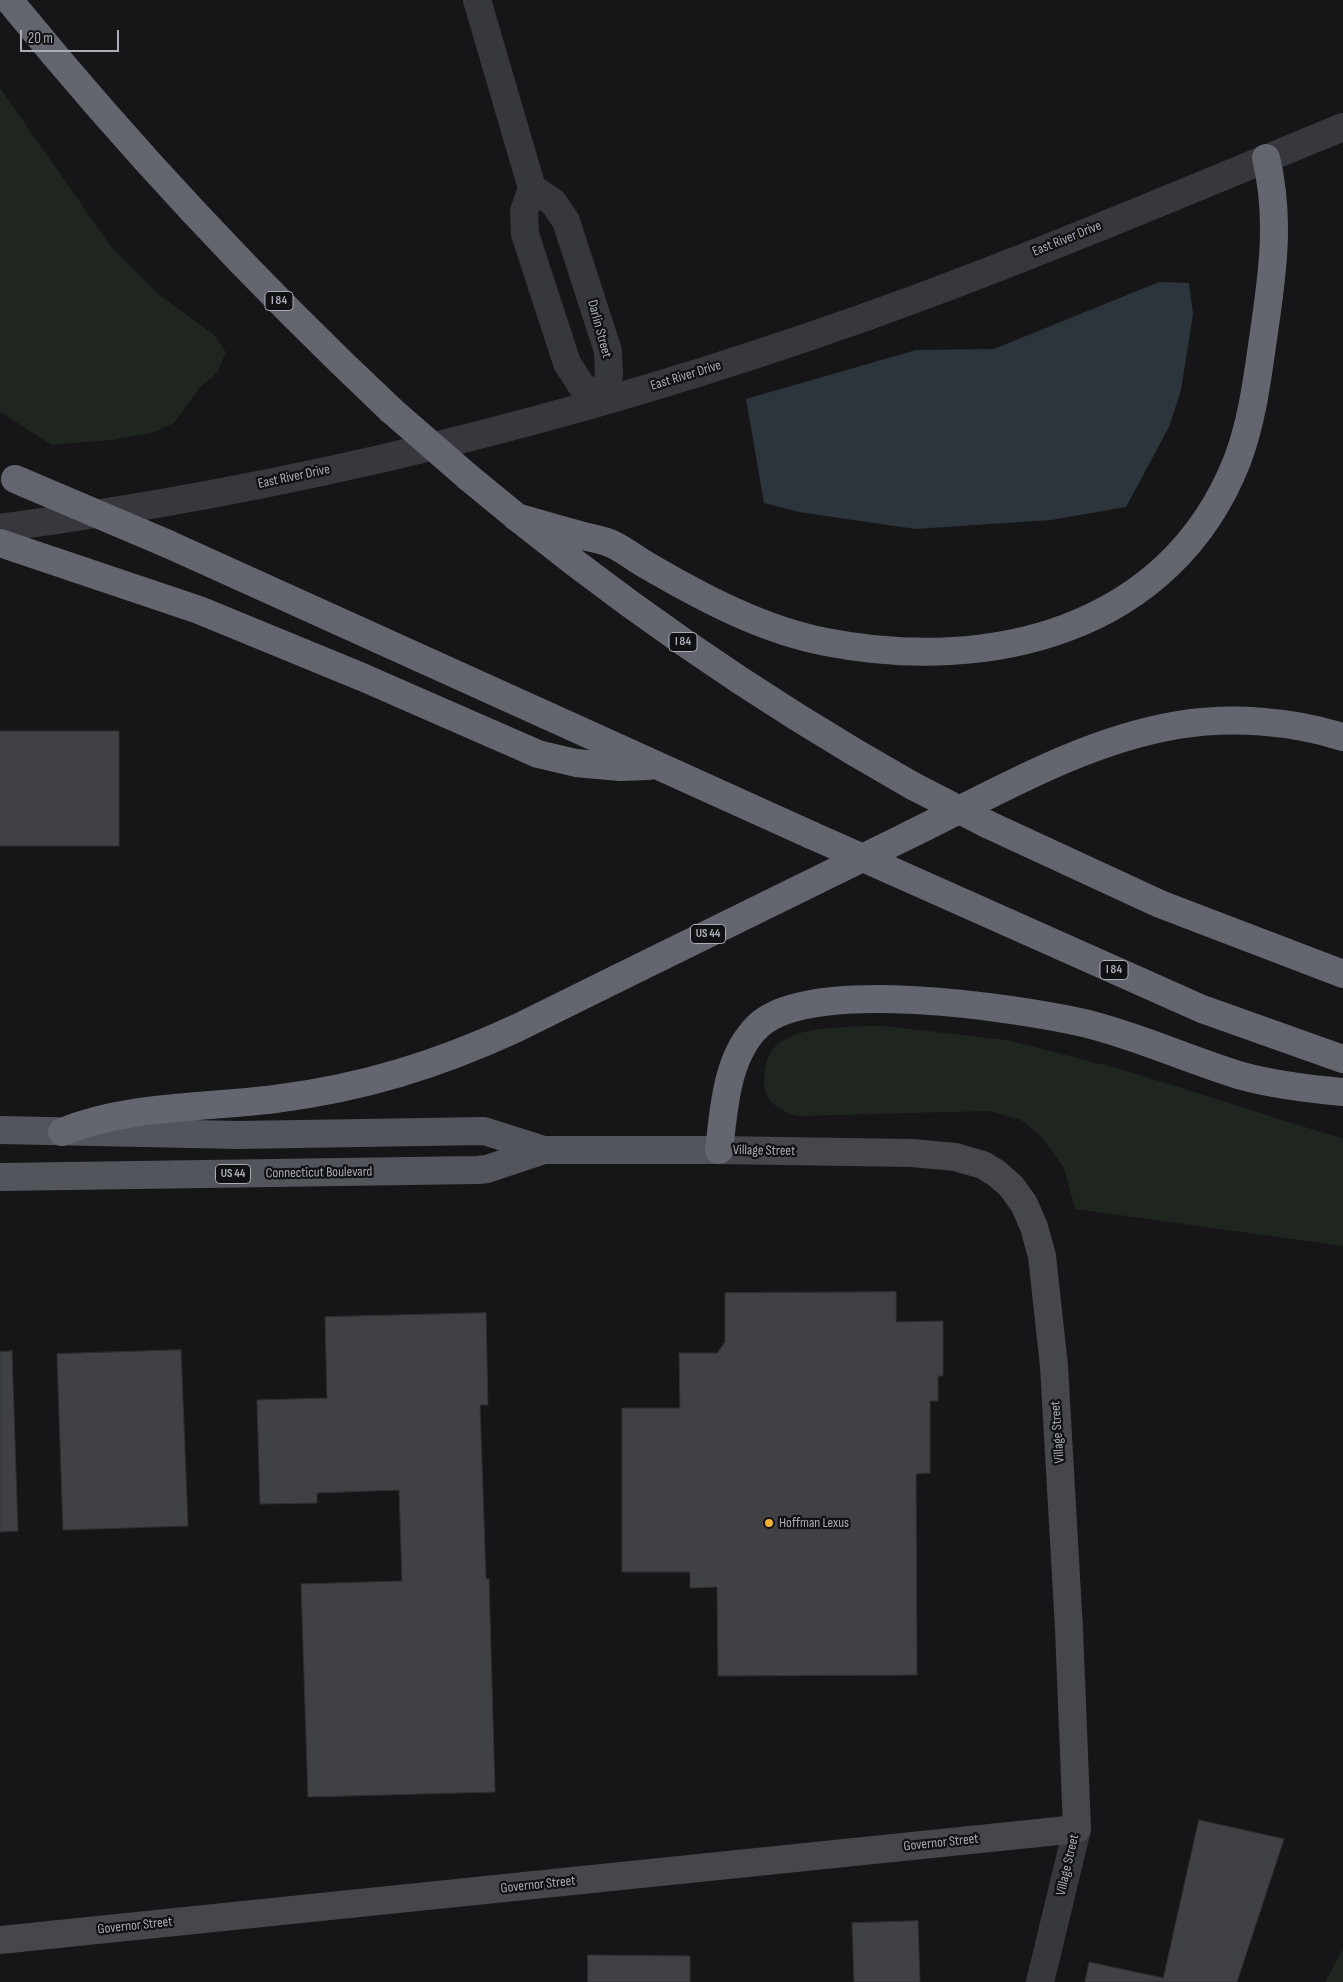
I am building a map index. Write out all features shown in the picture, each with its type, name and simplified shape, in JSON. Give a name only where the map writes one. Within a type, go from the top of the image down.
[{"type":"highway","name":"I 84","points":[[14,4],[96,104],[193,211],[304,326],[391,410],[468,477],[516,517],[638,610],[723,669],[817,729],[914,786],[987,824],[1160,904],[1343,974]]},
{"type":"highway","points":[[516,517],[614,544],[690,589],[770,626],[810,638],[864,648],[930,653],[982,650],[1043,637],[1095,616],[1144,586],[1178,554],[1215,506],[1236,463],[1256,390],[1273,270],[1274,218],[1266,158]]},
{"type":"highway","name":"I 84","points":[[7,476],[168,544],[811,835],[1202,1009],[1343,1059]]},
{"type":"highway","points":[[0,543],[231,623],[538,754],[589,764],[658,766]]},
{"type":"highway","name":"US 44","points":[[62,1132],[89,1123],[127,1115],[335,1090],[383,1080],[443,1060],[517,1028],[1027,778],[1128,737],[1179,725],[1238,721],[1293,726],[1343,737]]},
{"type":"highway","points":[[719,1150],[728,1087],[739,1053],[750,1034],[761,1023],[777,1014],[802,1006],[833,1002],[923,1001],[1036,1014],[1104,1028],[1243,1076],[1276,1083],[1343,1092]]},
{"type":"main road","name":"Connecticut Boulevard","points":[[0,1130],[238,1135],[484,1131],[544,1150],[719,1150]]},
{"type":"main road","name":"Connecticut Boulevard","points":[[0,1177],[478,1170],[488,1169],[544,1150]]},
{"type":"main road","name":"Village Street","points":[[719,1150],[912,1153],[955,1157],[983,1165],[996,1173],[1011,1186],[1024,1204],[1034,1227],[1042,1256],[1054,1366],[1069,1629],[1077,1829]]},
{"type":"main road","name":"Governor Street","points":[[0,1940],[1077,1829]]},
{"type":"street","points":[[477,0],[532,188],[524,211],[525,234],[528,244],[567,364],[581,385],[601,402]]},
{"type":"street","name":"East River Drive","points":[[0,528],[165,503],[265,483],[511,427],[601,402],[859,320],[1074,237],[1343,127]]},
{"type":"street","name":"Darlin Street","points":[[532,188],[553,202],[566,222],[608,351],[609,375],[601,402]]},
{"type":"street","name":"Village Street","points":[[1040,1982],[1077,1829]]},
{"type":"shaded area","points":[[0,88],[112,248],[158,294],[213,334],[226,352],[217,373],[200,387],[174,423],[154,432],[112,440],[52,445],[0,412]]},
{"type":"shaded area","points":[[1159,282],[1189,283],[1193,314],[1181,390],[1169,427],[1126,507],[1051,520],[915,529],[799,512],[764,503],[746,399],[916,350],[994,349]]},
{"type":"shaded area","points":[[884,1026],[1007,1040],[1124,1070],[1343,1139],[1343,1246],[1075,1209],[1064,1168],[1039,1134],[1021,1120],[990,1111],[796,1116],[779,1108],[770,1100],[765,1089],[764,1074],[773,1049],[782,1041],[794,1035],[825,1028]]},
{"type":"shaded area","points":[[1343,1949],[1343,1982],[1325,1982]]},
{"type":"building","points":[[0,731],[119,731],[119,846],[0,846]]},
{"type":"building","name":"Hoffman Lexus","points":[[896,1292],[896,1322],[943,1321],[943,1376],[938,1376],[938,1401],[930,1401],[930,1473],[916,1474],[917,1675],[718,1676],[717,1587],[690,1588],[690,1572],[622,1572],[622,1408],[680,1408],[679,1353],[717,1353],[725,1342],[725,1293]]},
{"type":"building","points":[[486,1313],[488,1405],[480,1405],[486,1579],[489,1579],[495,1792],[308,1797],[301,1584],[402,1581],[399,1490],[317,1493],[317,1503],[260,1504],[257,1400],[327,1398],[325,1317]]},
{"type":"building","points":[[181,1350],[188,1526],[63,1530],[57,1354]]},
{"type":"building","points":[[12,1351],[18,1531],[0,1532],[0,1352]]},
{"type":"building","points":[[1199,1820],[1284,1839],[1237,1982],[1085,1982],[1089,1962],[1163,1978]]},
{"type":"building","points":[[918,1921],[920,1982],[854,1982],[852,1923]]},
{"type":"building","points":[[588,1955],[690,1956],[690,1982],[588,1982]]},
{"type":"place","name":"Hoffman Lexus","points":[[769,1523]]}]
